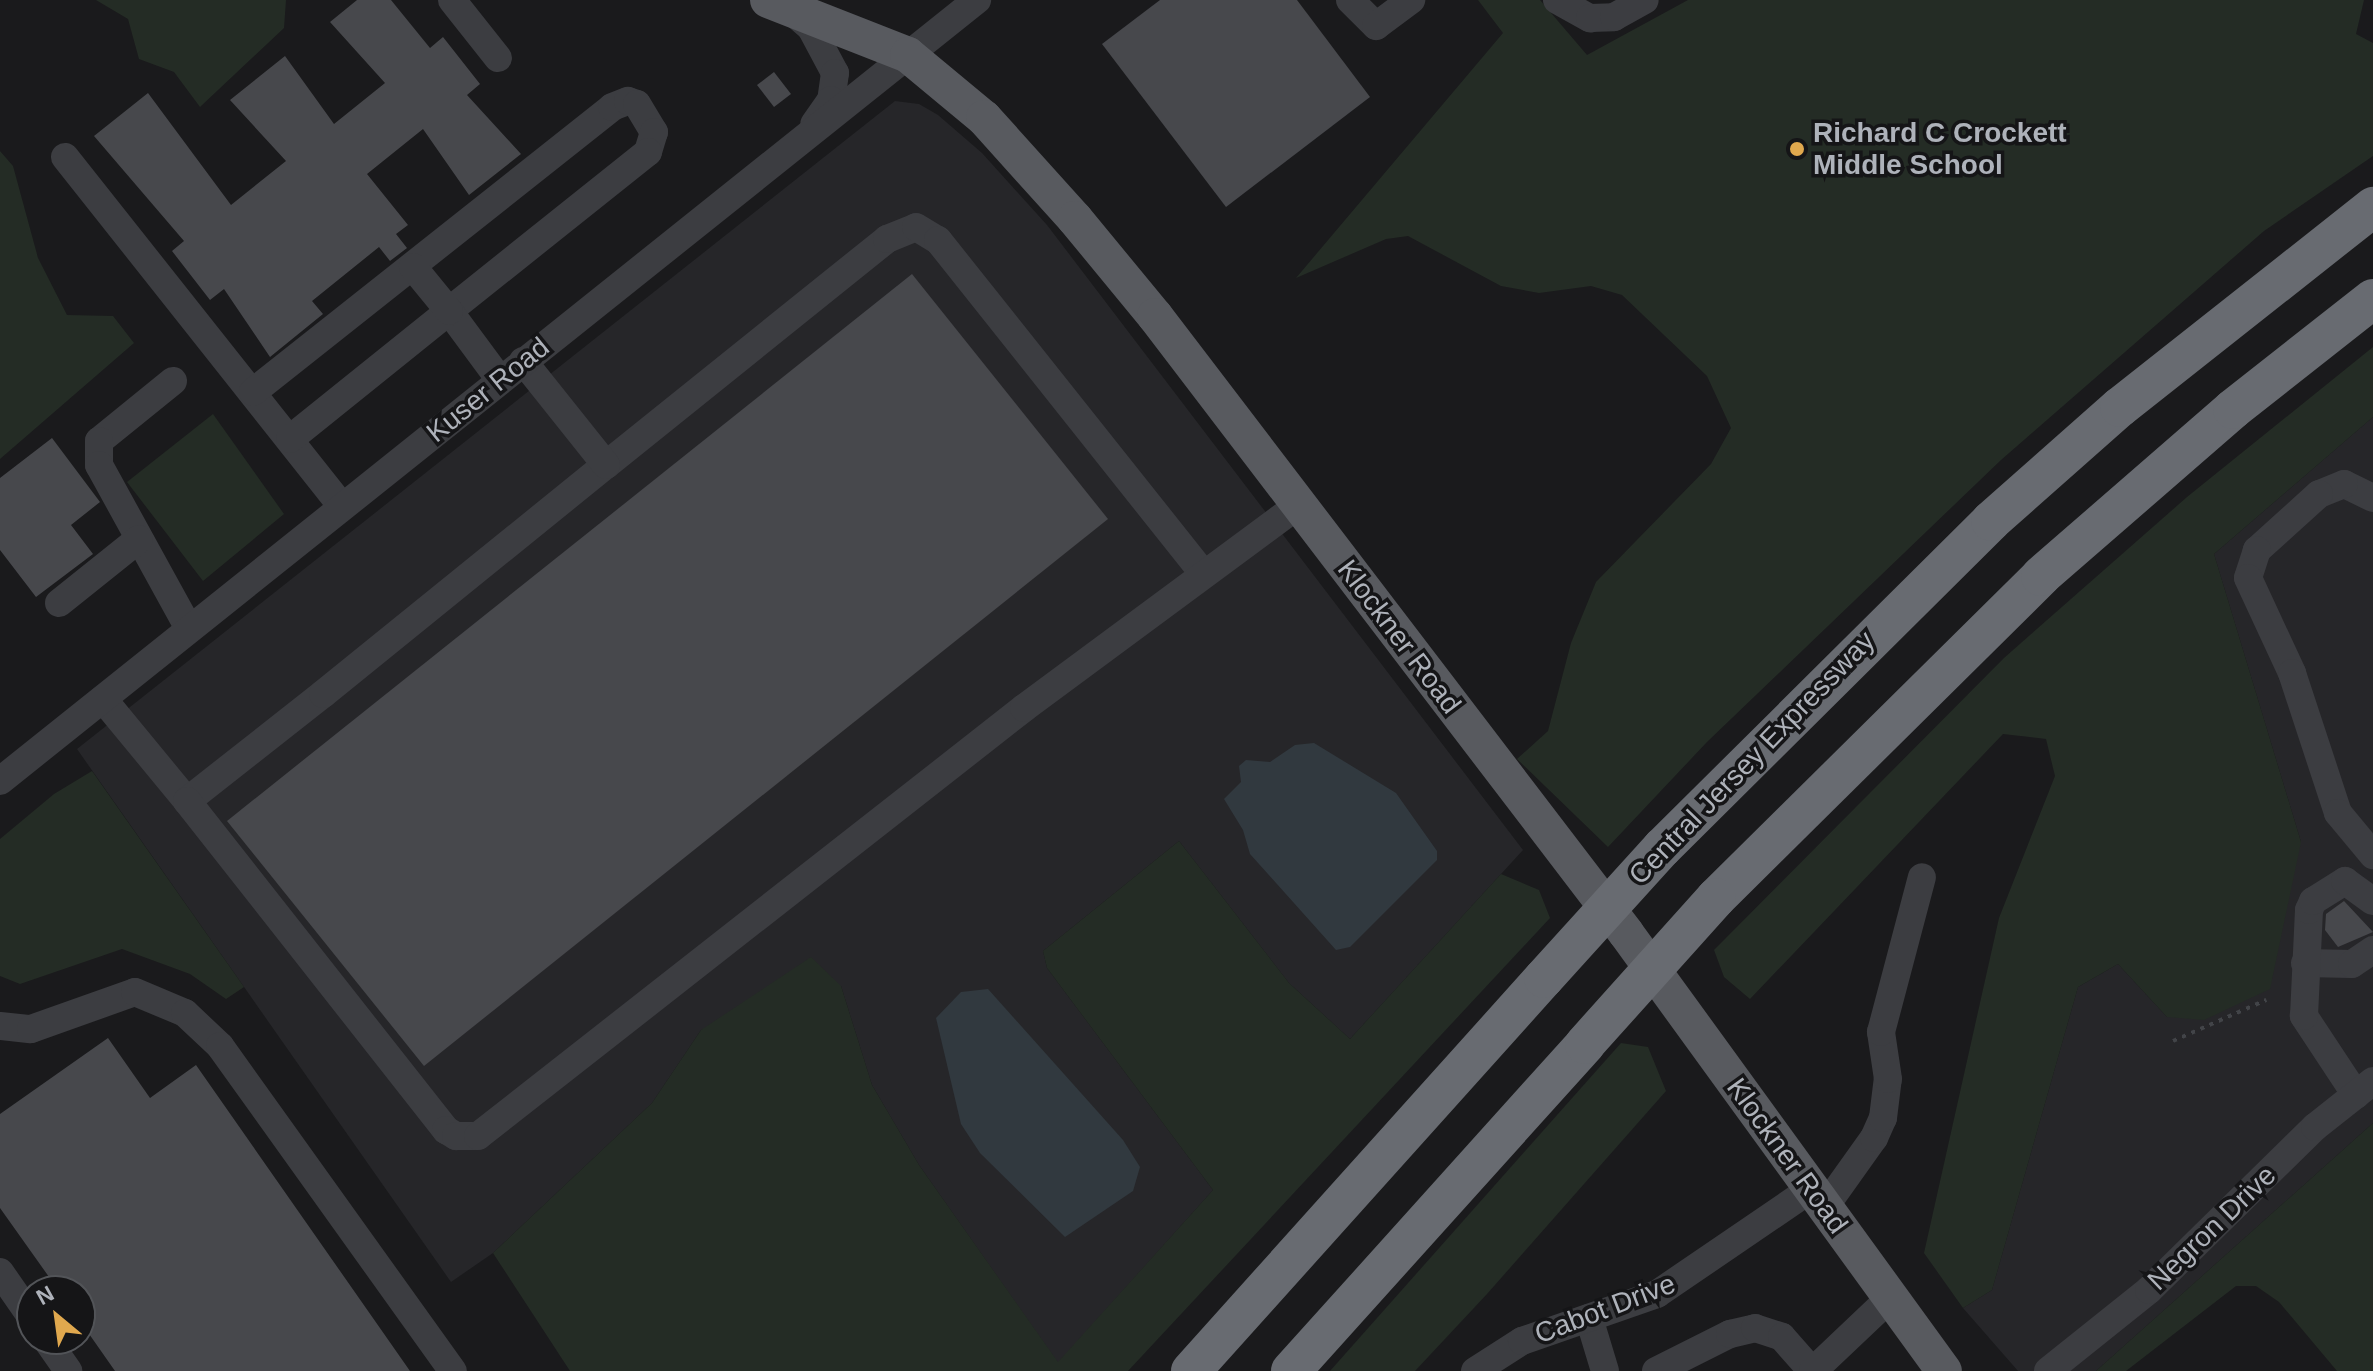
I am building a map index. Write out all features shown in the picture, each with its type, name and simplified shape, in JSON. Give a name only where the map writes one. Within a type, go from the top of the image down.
[{"type":"highway","name":"Central Jersey Expressway","points":[[1191,1371],[1662,848],[1887,619],[2060,460],[2322,244],[2373,207]]},
{"type":"highway","points":[[1291,1371],[1716,898],[2041,576],[2233,409],[2373,299]]},
{"type":"main road","name":"Klockner Road","points":[[777,3],[908,55],[984,118],[1075,219],[1626,933],[1944,1371]]},
{"type":"street","points":[[452,0],[498,58]]},
{"type":"street","name":"Kuser Road","points":[[0,781],[977,0]]},
{"type":"street","points":[[1350,0],[1373,26],[1411,0]]},
{"type":"street","points":[[1557,0],[1590,18],[1614,17],[1641,1]]},
{"type":"street","points":[[777,3],[811,28],[835,73],[831,100],[803,140]]},
{"type":"street","points":[[253,392],[612,107],[628,101],[647,114],[654,132],[648,152],[290,439]]},
{"type":"street","points":[[65,157],[342,506]]},
{"type":"street","points":[[187,801],[887,239],[916,227],[938,240],[1203,573]]},
{"type":"street","points":[[413,267],[500,380]]},
{"type":"street","points":[[523,361],[606,465]]},
{"type":"street","points":[[173,381],[99,441],[99,465],[189,629]]},
{"type":"street","points":[[2373,498],[2344,484],[2319,494],[2257,550],[2248,578],[2292,673],[2338,813],[2373,855]]},
{"type":"street","points":[[103,699],[446,1130],[456,1136],[478,1136],[1203,573],[1298,505]]},
{"type":"street","points":[[59,603],[139,539]]},
{"type":"street","name":"Cabot Drive","points":[[1475,1371],[1522,1341],[1589,1318],[1689,1277],[1818,1198],[1874,1138],[1883,1118],[1888,1079],[1881,1032],[1922,877]]},
{"type":"street","points":[[2364,1088],[2304,1016],[2305,963],[2313,901],[2345,881],[2373,901]]},
{"type":"street","points":[[2305,963],[2352,964],[2373,950]]},
{"type":"street","points":[[0,1026],[31,1029],[135,992],[185,1013],[220,1046],[453,1371]]},
{"type":"street","name":"Negron Drive","points":[[2048,1371],[2149,1290],[2315,1127],[2364,1088]]},
{"type":"street","points":[[0,1272],[16,1295]]},
{"type":"street","points":[[1656,1371],[1730,1334],[1755,1328],[1782,1337],[1812,1371],[1889,1299]]},
{"type":"street","points":[[1589,1318],[1605,1371]]},
{"type":"path","points":[[2173,1041],[2266,1000]]},
{"type":"shaded area","points":[[96,0],[286,0],[284,28],[200,107],[174,72],[139,59],[128,19]]},
{"type":"shaded area","points":[[1478,0],[1540,0],[1587,55],[1688,0],[2364,0],[2356,34],[2373,43],[2373,156],[2264,231],[2001,460],[1707,742],[1608,847],[1517,759],[1548,731],[1571,643],[1596,582],[1711,464],[1731,428],[1707,376],[1622,295],[1591,286],[1539,293],[1501,286],[1408,236],[1386,239],[1296,278],[1503,33]]},
{"type":"shaded area","points":[[895,101],[919,104],[938,115],[982,153],[1047,225],[1523,850],[1350,1039],[1289,983],[1179,841],[1043,951],[1047,968],[1213,1190],[1058,1363],[919,1165],[872,1085],[841,986],[701,1030],[652,1103],[493,1253],[451,1282],[77,749]]},
{"type":"shaded area","points":[[0,151],[13,166],[38,258],[67,315],[113,316],[134,343],[0,459]]},
{"type":"shaded area","points":[[2373,347],[2373,417],[2214,554],[2301,842],[2270,989],[2204,1020],[2167,1017],[2118,964],[2078,987],[1992,1290],[1963,1308],[1924,1253],[1999,918],[2055,776],[2046,739],[2003,734],[1750,999],[1724,977],[1714,950],[2004,658],[2187,497]]},
{"type":"shaded area","points":[[213,414],[284,514],[203,581],[127,482]]},
{"type":"shaded area","points":[[2373,417],[2373,1123],[2096,1371],[2018,1371],[1963,1308],[1992,1290],[2078,987],[2118,964],[2167,1017],[2301,842],[2214,554]]},
{"type":"shaded area","points":[[1314,743],[1396,793],[1437,851],[1437,860],[1350,947],[1336,950],[1250,854],[1243,830],[1224,799],[1241,782],[1239,766],[1246,760],[1270,762],[1295,745]]},
{"type":"shaded area","points":[[92,771],[244,987],[226,999],[190,974],[122,949],[20,984],[0,976],[0,839],[54,794]]},
{"type":"shaded area","points":[[1179,841],[1289,983],[1350,1039],[1501,874],[1539,890],[1550,918],[1128,1371],[570,1371],[493,1253],[652,1103],[701,1030],[811,957],[841,986],[872,1085],[919,1165],[1058,1362],[1213,1190],[1047,968],[1043,951]]},
{"type":"shaded area","points":[[988,989],[1123,1140],[1140,1167],[1133,1191],[1065,1237],[980,1153],[961,1124],[936,1018],[961,992]]},
{"type":"shaded area","points":[[1621,1043],[1648,1047],[1666,1091],[1487,1294],[1415,1371],[1330,1371]]},
{"type":"shaded area","points":[[2373,1123],[2373,1371],[2337,1371],[2279,1302],[2256,1286],[2236,1286],[2126,1371],[2096,1371]]},
{"type":"building","points":[[357,0],[391,0],[430,48],[443,37],[480,84],[467,95],[521,154],[469,195],[423,129],[367,174],[408,225],[396,234],[407,248],[390,261],[379,247],[312,301],[323,314],[270,357],[224,289],[210,300],[172,251],[184,241],[94,136],[148,93],[231,205],[286,161],[230,100],[285,56],[334,124],[385,83],[330,22]]},
{"type":"building","points":[[1160,0],[1297,0],[1370,97],[1226,207],[1102,44]]},
{"type":"building","points":[[774,72],[791,94],[774,107],[757,85]]},
{"type":"building","points":[[912,274],[1108,519],[424,1066],[227,821]]},
{"type":"building","points":[[52,438],[100,502],[71,525],[93,554],[36,597],[0,550],[0,478]]},
{"type":"building","points":[[2344,901],[2373,932],[2338,947],[2325,930],[2326,914]]},
{"type":"building","points":[[108,1038],[150,1098],[196,1065],[410,1371],[115,1371],[96,1344],[96,1275],[48,1275],[0,1208],[0,1114]]},
{"type":"place","name":"Richard C Crockett Middle School","points":[[1797,149]]}]
